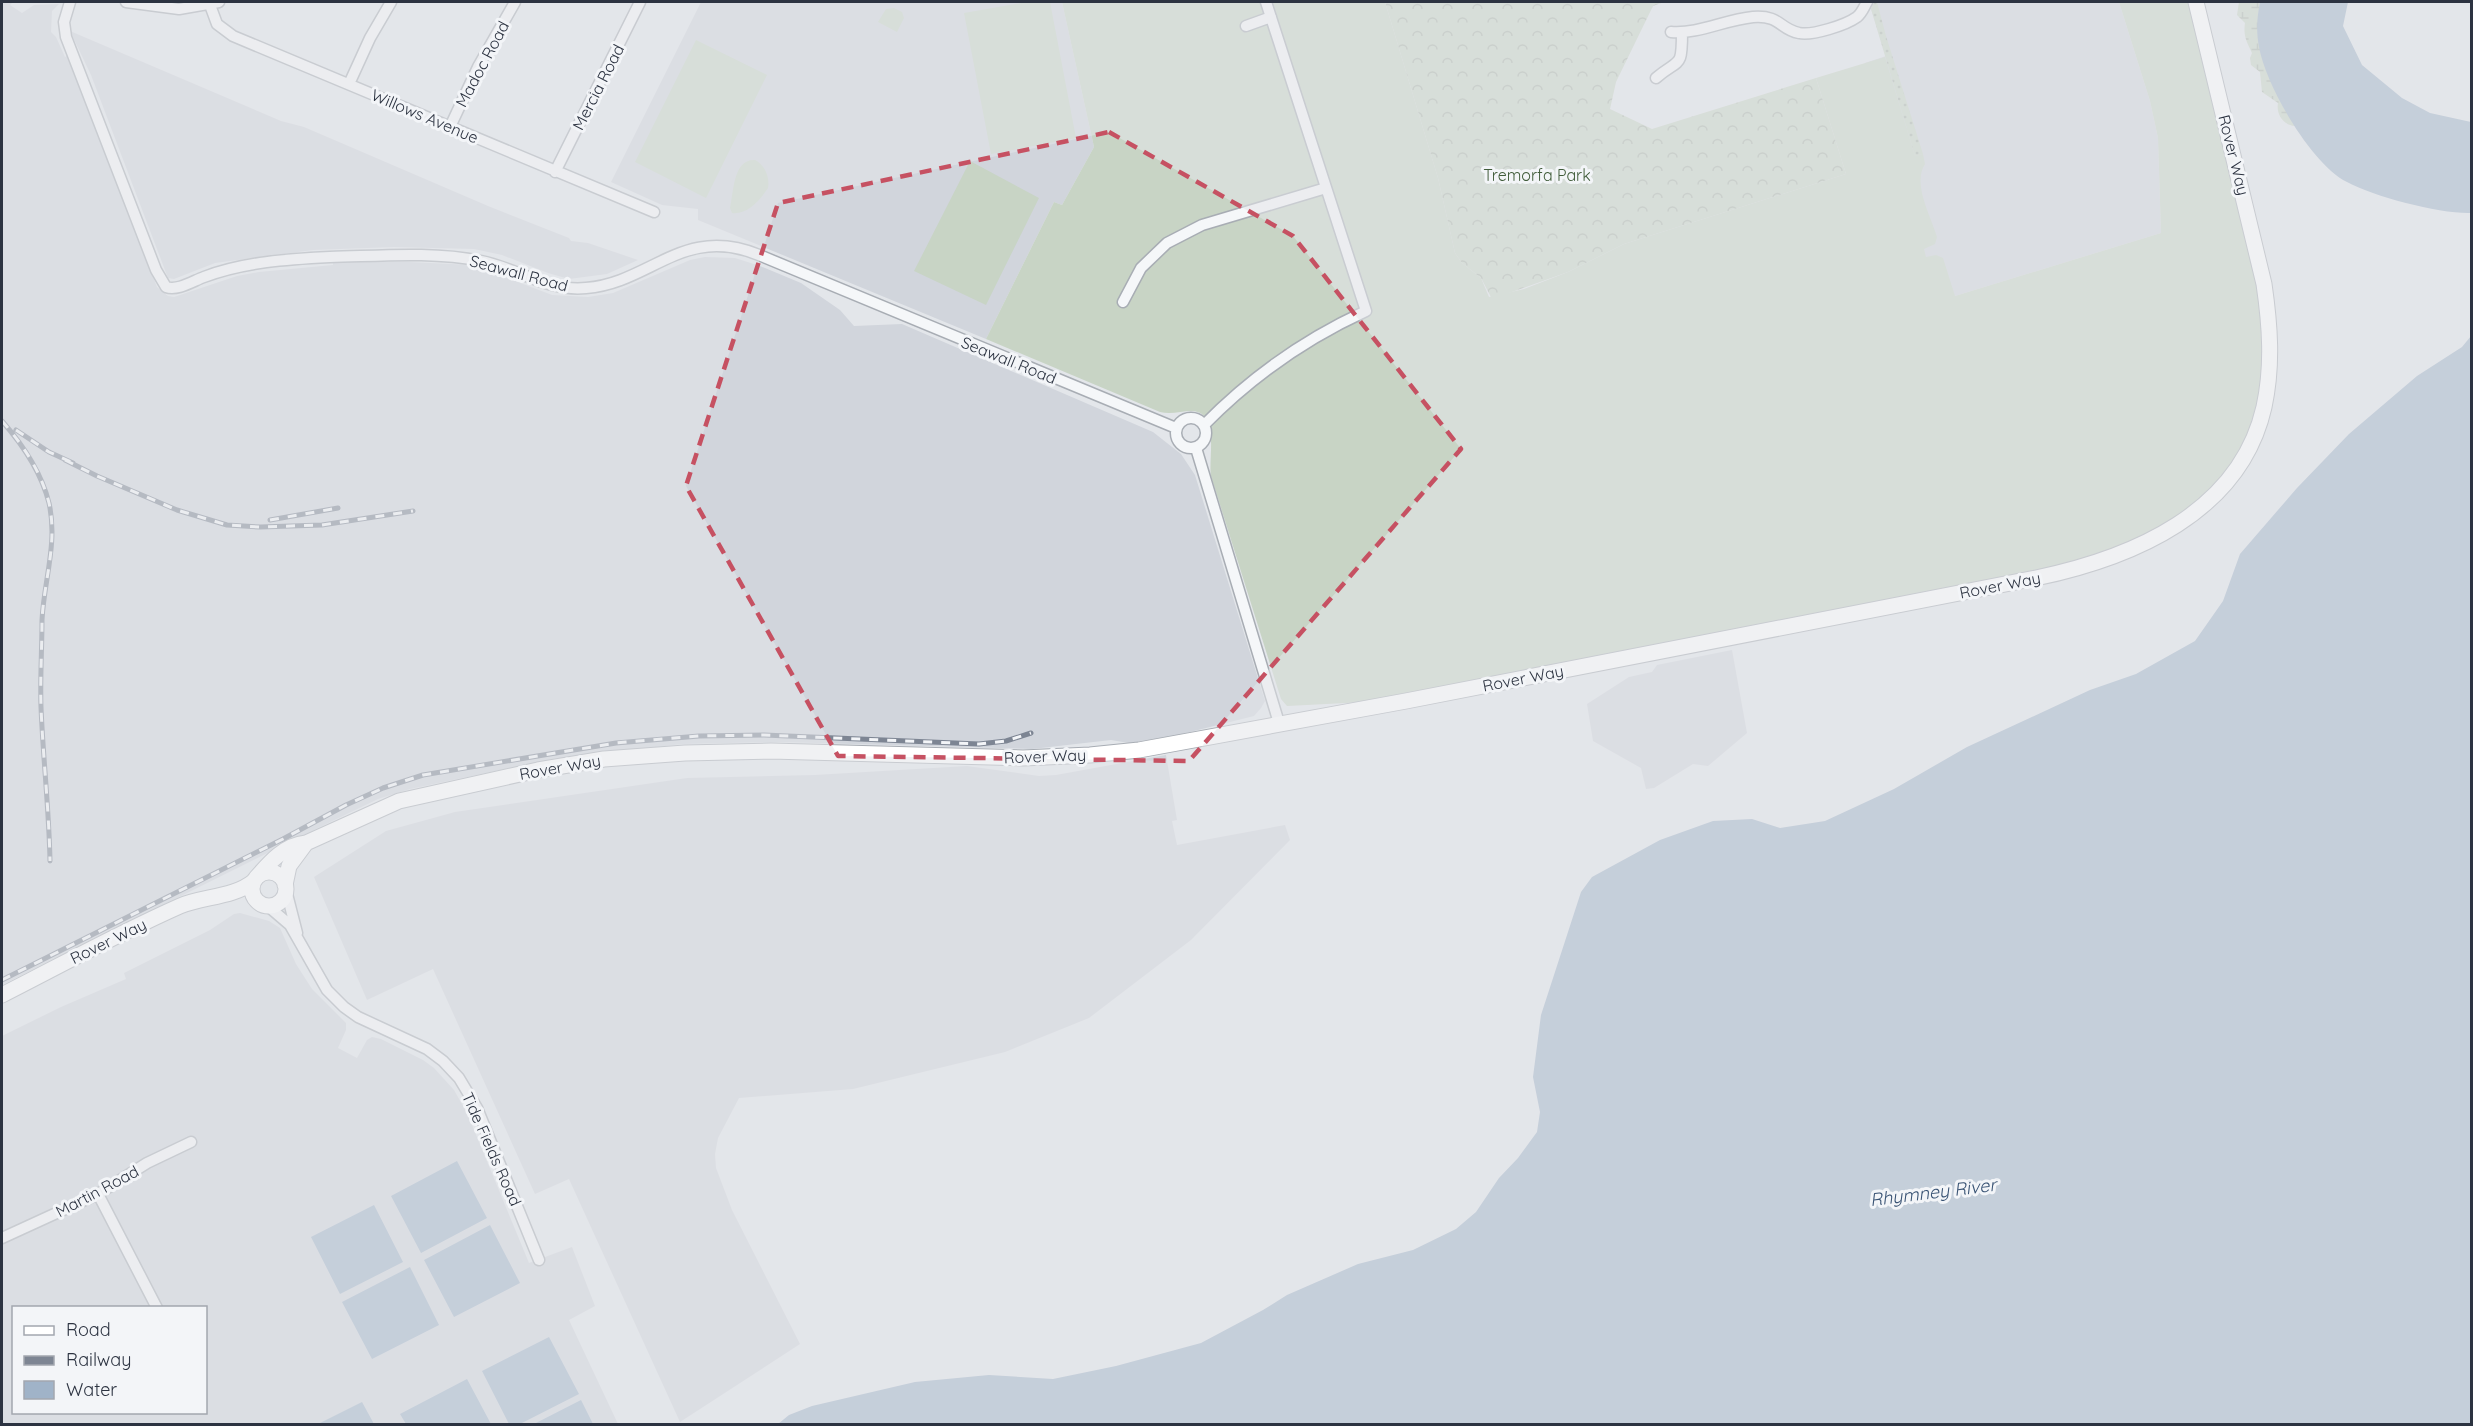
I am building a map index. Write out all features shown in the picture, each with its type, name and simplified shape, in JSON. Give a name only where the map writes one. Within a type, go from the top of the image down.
[{"type":"street","name":"Seawall Road","points":[[70,2],[64,22],[66,37],[156,270],[166,287],[173,289],[212,274],[256,265],[327,258],[399,256],[478,260],[559,287],[588,288],[615,282],[684,251],[709,247],[748,250],[1176,428]]},
{"type":"street","points":[[126,2],[179,9],[215,3]]},
{"type":"street","points":[[349,84],[370,38],[391,2]]},
{"type":"street","name":"Madoc Road","points":[[450,127],[478,67],[515,2]]},
{"type":"street","name":"Mercia Road","points":[[555,172],[640,2]]},
{"type":"street","points":[[1204,425],[1191,418],[1181,422],[1176,428],[1175,436],[1180,445],[1189,449],[1196,448],[1205,439],[1204,425],[1226,402],[1286,355],[1335,325],[1366,310],[1266,2]]},
{"type":"street","points":[[1656,78],[1678,62],[1682,53],[1677,32],[1742,18],[1763,17],[1779,21],[1795,32],[1813,34],[1857,17],[1867,2]]},
{"type":"street","name":"Rover Way","points":[[2,995],[182,905],[218,897],[245,887],[282,852],[399,801],[538,770],[604,759],[721,751],[985,758],[1090,755],[1151,748],[1417,699],[2057,574],[2091,565],[2131,550],[2197,512],[2229,478],[2245,454],[2257,429],[2267,393],[2270,343],[2264,284],[2255,238],[2196,2]]},
{"type":"street","name":"Willows Avenue","points":[[215,3],[217,24],[227,33],[654,212]]},
{"type":"street","points":[[1246,26],[1271,17]]},
{"type":"street","points":[[1123,302],[1141,268],[1167,243],[1202,225],[1326,188]]},
{"type":"street","points":[[1196,448],[1279,723]]},
{"type":"street","points":[[286,888],[280,876],[270,872],[255,880],[252,887],[253,896],[264,906],[279,904],[286,888],[289,866],[306,843]]},
{"type":"street","name":"Tide Fields Road","points":[[286,888],[297,936]]},
{"type":"street","name":"Rover Way","points":[[218,897],[264,906]]},
{"type":"street","name":"Tide Fields Road","points":[[264,906],[290,925],[327,990],[344,1007],[358,1017],[427,1049],[442,1060],[459,1078],[477,1108],[539,1260]]},
{"type":"street","name":"Martin Road","points":[[2,1239],[98,1194],[147,1163],[191,1142]]},
{"type":"street","points":[[98,1194],[156,1306]]},
{"type":"highlighted area","points":[[1109,132],[1293,236],[1461,449],[1189,761],[838,756],[686,486],[778,203]]},
{"type":"shaded area","points":[[2,2],[13,2],[10,5],[22,13],[34,5],[59,4],[52,11],[51,32],[56,37],[65,57],[67,56],[157,287],[168,296],[174,297],[237,276],[259,272],[333,265],[333,262],[409,262],[473,265],[552,295],[588,297],[613,293],[690,260],[705,257],[735,258],[801,283],[840,310],[854,326],[902,324],[1153,432],[1181,454],[1195,475],[1265,701],[1254,716],[1174,736],[1129,743],[1111,740],[1032,749],[779,742],[682,744],[553,759],[410,789],[378,799],[2,985]]},
{"type":"shaded area","points":[[701,2],[1062,2],[1094,147],[1062,205],[1054,202],[986,339],[698,220],[698,209],[662,205],[611,182]]},
{"type":"shaded area","points":[[1874,2],[2119,2],[2150,101],[2158,138],[2161,233],[1955,296],[1924,260],[1865,63],[1886,56],[1871,9]]},
{"type":"shaded area","points":[[70,31],[281,121],[304,127],[569,238],[571,241],[588,243],[638,260],[607,274],[569,279],[502,255],[474,249],[394,247],[313,250],[215,263],[174,279],[168,278],[91,75]]},
{"type":"shaded area","points":[[1732,650],[1747,733],[1708,766],[1693,764],[1654,788],[1646,789],[1641,768],[1593,741],[1587,704],[1629,677],[1652,672],[1657,665]]},
{"type":"shaded area","points":[[1166,755],[1177,820],[1172,821],[1177,845],[1285,825],[1290,840],[1191,940],[1089,1018],[1005,1052],[853,1089],[739,1098],[718,1138],[715,1154],[716,1168],[732,1210],[800,1344],[680,1422],[569,1179],[535,1194],[433,969],[367,1000],[314,877],[386,831],[455,812],[687,778],[815,775],[967,766],[1039,776]]},
{"type":"shaded area","points":[[240,913],[269,921],[280,928],[296,964],[312,989],[346,1023],[346,1030],[338,1048],[357,1058],[367,1040],[372,1037],[381,1039],[423,1060],[434,1068],[454,1090],[467,1113],[529,1263],[572,1247],[595,1306],[569,1320],[618,1424],[2,1424],[2,1036],[126,979],[124,973],[210,930],[234,914]]},
{"type":"green space","points":[[1027,2],[1050,2],[1076,138],[991,154],[964,13]]},
{"type":"green space","points":[[1062,2],[1385,2],[1438,178],[1455,253],[1462,263],[1481,278],[1489,297],[1524,289],[1568,272],[1624,244],[1846,174],[1816,78],[1885,57],[1915,156],[1923,154],[1925,164],[1922,172],[1922,190],[1937,237],[1935,244],[1924,249],[1926,257],[1936,255],[1943,258],[1955,296],[2161,233],[2158,138],[2150,101],[2119,2],[2188,2],[2247,234],[2257,285],[2262,334],[2260,381],[2250,426],[2229,467],[2194,503],[2145,535],[2113,551],[2091,558],[2038,572],[1365,702],[1287,706],[1281,699],[1211,476],[1211,437],[1206,419],[1201,413],[1192,411],[1160,412],[986,339],[1054,202],[1062,205],[1094,147]]},
{"type":"green space","name":"Tremorfa Park","points":[[1385,2],[1664,2],[1653,6],[1616,82],[1610,109],[1652,129],[1816,78],[1846,174],[1624,244],[1568,272],[1492,299],[1481,278],[1462,263],[1455,253],[1438,178]]},
{"type":"green space","points":[[1874,2],[1877,2],[1923,154],[1915,156],[1871,9]]},
{"type":"green space","points":[[2239,2],[2260,2],[2258,20],[2261,52],[2272,81],[2295,126],[2281,118],[2278,103],[2262,92],[2260,72],[2251,65],[2252,53],[2245,35],[2245,23],[2237,15]]},
{"type":"green space","points":[[894,8],[902,12],[904,18],[897,32],[878,22],[886,9]]},
{"type":"green space","points":[[696,40],[767,75],[706,198],[635,162]]},
{"type":"green space","points":[[755,160],[766,172],[768,188],[748,209],[732,213],[730,208],[738,170],[748,161]]},
{"type":"green space","points":[[970,161],[1039,198],[986,305],[914,271]]},
{"type":"water","points":[[2260,2],[2348,2],[2343,26],[2362,65],[2402,98],[2430,113],[2471,122],[2471,213],[2442,211],[2408,204],[2359,188],[2333,173],[2319,159],[2305,142],[2280,102],[2263,63],[2257,35]]},
{"type":"water","name":"Rhymney River","points":[[2471,336],[2471,1424],[778,1424],[789,1415],[812,1406],[915,1382],[989,1375],[1053,1379],[1116,1366],[1201,1343],[1287,1295],[1358,1264],[1413,1250],[1456,1229],[1476,1212],[1499,1178],[1518,1158],[1537,1132],[1540,1112],[1533,1077],[1541,1015],[1581,892],[1592,877],[1660,840],[1713,821],[1752,819],[1780,828],[1825,821],[1894,789],[1967,747],[2090,690],[2136,674],[2195,641],[2223,601],[2240,554],[2297,488],[2349,434],[2417,376],[2462,347]]},
{"type":"water","points":[[457,1161],[487,1218],[421,1253],[391,1196]]},
{"type":"water","points":[[374,1205],[403,1262],[340,1294],[311,1237]]},
{"type":"water","points":[[490,1225],[520,1283],[454,1317],[424,1260]]},
{"type":"water","points":[[410,1267],[439,1325],[372,1359],[342,1302]]},
{"type":"water","points":[[549,1337],[579,1394],[520,1424],[509,1424],[482,1371]]},
{"type":"water","points":[[467,1379],[491,1424],[406,1424],[400,1414]]},
{"type":"water","points":[[581,1400],[593,1424],[534,1424]]},
{"type":"water","points":[[362,1402],[374,1424],[318,1424]]},
{"type":"railway","points":[[2,421],[17,439],[36,469],[46,491],[51,518],[51,547],[42,620],[41,685],[50,861]]},
{"type":"railway","points":[[16,430],[49,452],[73,463]]},
{"type":"railway","points":[[65,460],[177,510],[227,525],[260,527],[322,525],[413,511]]},
{"type":"railway","points":[[270,520],[338,508]]},
{"type":"railway","points":[[2,980],[346,805],[383,788],[423,775],[616,743],[699,736],[764,735],[979,744],[1006,741],[1031,733]]}]
